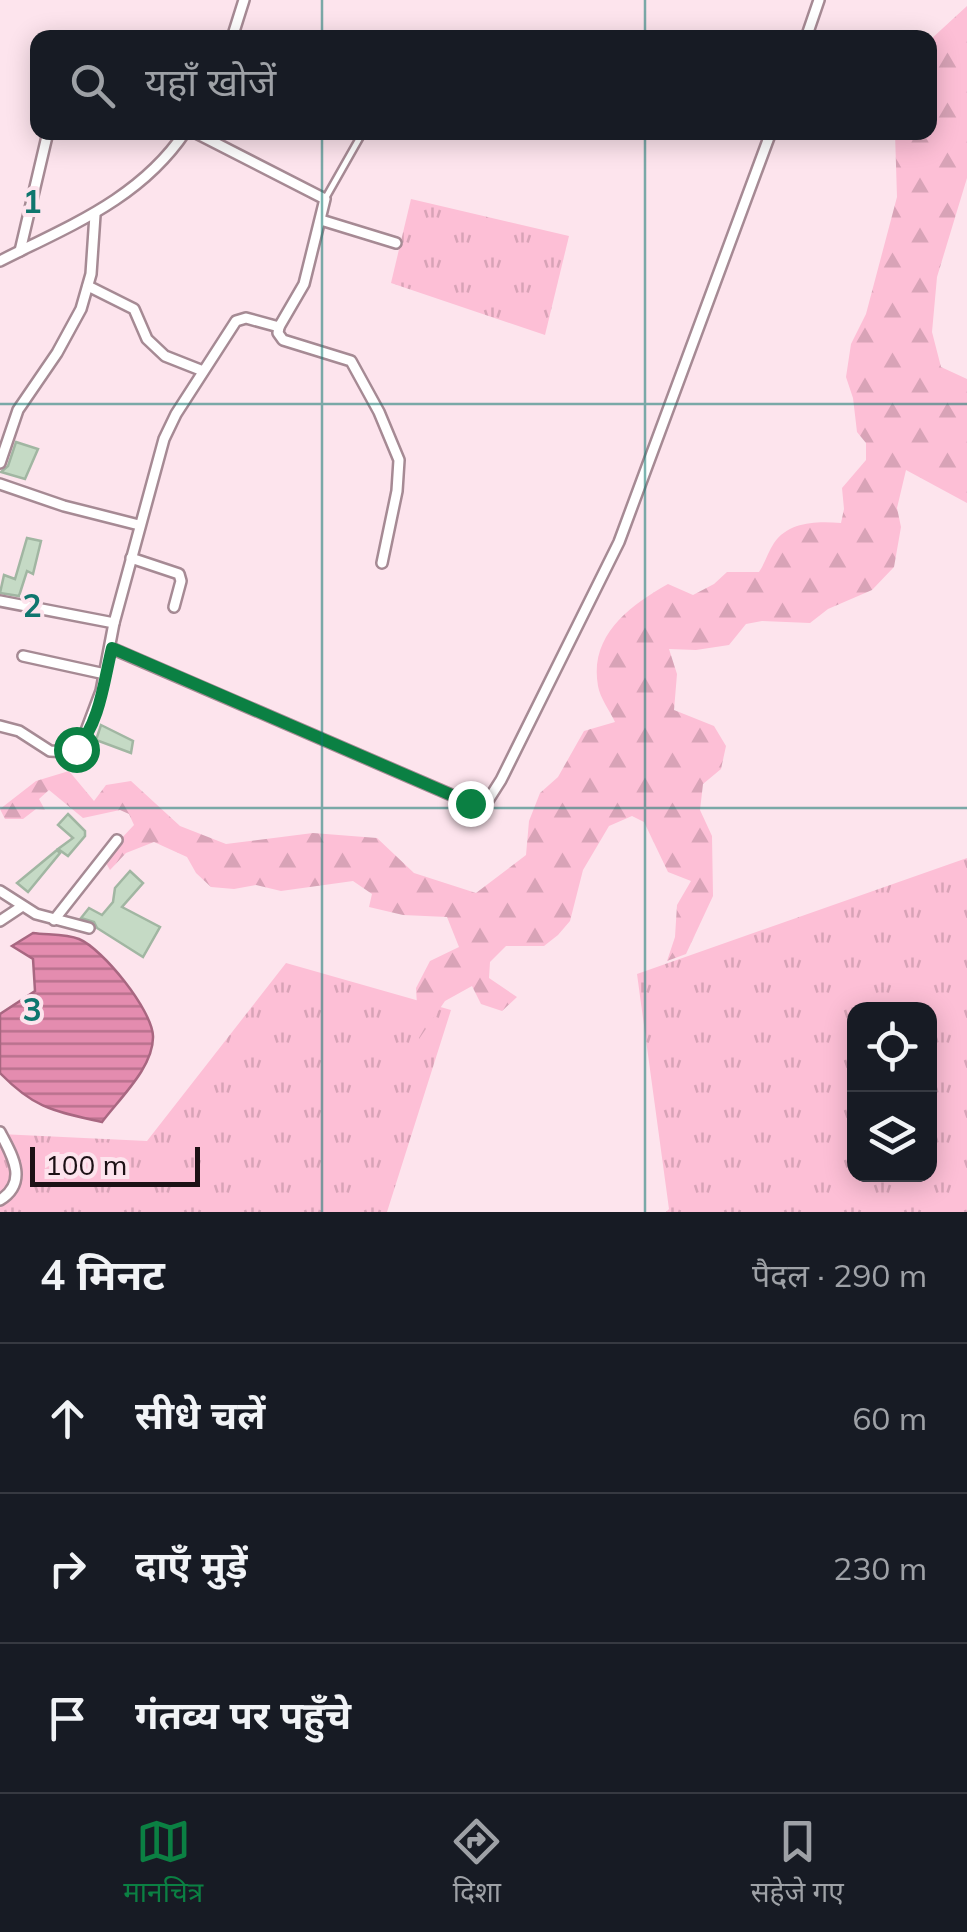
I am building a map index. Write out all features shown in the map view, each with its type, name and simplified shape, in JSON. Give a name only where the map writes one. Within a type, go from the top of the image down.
[{"type":"street","points":[[235,30],[244,0]]},
{"type":"street","points":[[809,30],[819,0]]},
{"type":"street","points":[[20,251],[46,140]]},
{"type":"street","points":[[0,262],[96,214],[148,176],[178,140]]},
{"type":"street","points":[[210,140],[325,199],[304,284],[278,333],[282,340],[351,361],[391,437],[400,476],[382,563]]},
{"type":"street","points":[[112,648],[470,803],[487,802],[619,542],[768,140]]},
{"type":"street","points":[[0,463],[14,419],[74,326],[88,286],[96,214]]},
{"type":"street","points":[[321,220],[396,243]]},
{"type":"street","points":[[88,286],[134,309],[147,339],[165,356],[203,371]]},
{"type":"street","points":[[0,726],[19,731],[50,751],[76,749],[88,731],[105,674],[114,623],[168,427],[240,318],[278,327]]},
{"type":"street","points":[[0,416],[14,419]]},
{"type":"street","points":[[0,484],[139,525]]},
{"type":"street","points":[[131,558],[179,574],[181,581],[174,607]]},
{"type":"street","points":[[0,601],[114,623]]},
{"type":"street","points":[[23,656],[105,674]]},
{"type":"street","points":[[54,920],[117,840]]},
{"type":"street","points":[[0,891],[21,907],[89,928]]},
{"type":"street","points":[[0,921],[21,907]]},
{"type":"street","points":[[0,1132],[14,1158],[17,1180],[0,1200]]},
{"type":"lane","points":[[325,199],[358,140]]},
{"type":"green space","points":[[967,6],[967,178],[937,277],[932,332],[941,367],[967,379],[967,503],[906,470],[897,508],[901,527],[894,567],[872,590],[828,609],[810,623],[762,621],[746,624],[729,645],[669,649],[677,674],[674,710],[714,726],[726,746],[721,769],[703,784],[700,810],[712,836],[713,896],[686,954],[667,961],[675,937],[677,905],[691,881],[668,872],[644,822],[632,816],[609,826],[583,870],[570,921],[558,935],[544,946],[506,946],[490,962],[489,978],[517,997],[502,1011],[481,1004],[472,986],[445,1001],[419,1039],[416,988],[430,961],[459,947],[447,917],[403,915],[369,907],[372,894],[353,881],[281,891],[256,885],[234,889],[211,887],[187,857],[154,842],[126,853],[110,870],[103,858],[134,825],[129,814],[120,810],[83,818],[49,790],[39,799],[45,810],[36,809],[23,819],[5,819],[0,809],[36,781],[69,771],[94,801],[106,785],[131,781],[180,826],[226,844],[313,833],[377,838],[414,873],[476,893],[526,855],[529,821],[540,793],[558,777],[584,731],[615,722],[599,691],[597,668],[600,652],[615,624],[639,602],[668,584],[693,595],[727,572],[759,572],[774,543],[796,526],[841,523],[842,488],[866,460],[866,443],[857,432],[846,377],[851,344],[866,314],[897,197],[895,140],[937,140],[937,34]]},
{"type":"green space","points":[[411,199],[569,236],[545,335],[391,283]]},
{"type":"green space","points":[[967,858],[967,1212],[666,1212],[669,1209],[637,974]]},
{"type":"green space","points":[[286,963],[451,1010],[387,1212],[0,1212],[0,1134],[147,1141]]},
{"type":"shaded area","points":[[33,933],[74,937],[89,945],[125,982],[151,1025],[152,1048],[148,1059],[102,1122],[46,1107],[0,1073],[0,1014],[35,991],[33,959],[12,946]]},
{"type":"building","points":[[16,442],[38,449],[25,479],[1,472],[8,466]]},
{"type":"building","points":[[27,538],[41,541],[33,574],[27,571],[19,596],[0,593],[4,575],[15,579]]},
{"type":"building","points":[[101,725],[133,741],[131,753],[96,740]]},
{"type":"building","points":[[68,814],[85,831],[85,836],[68,856],[58,849],[73,838],[58,825]]},
{"type":"building","points":[[57,850],[60,853],[28,892],[17,883]]},
{"type":"building","points":[[130,871],[143,883],[122,907],[160,927],[143,957],[97,928],[94,922],[81,918],[89,908],[102,915],[113,902],[115,888]]},
{"type":"route","points":[[76,749],[88,731],[112,648],[470,803]]}]
